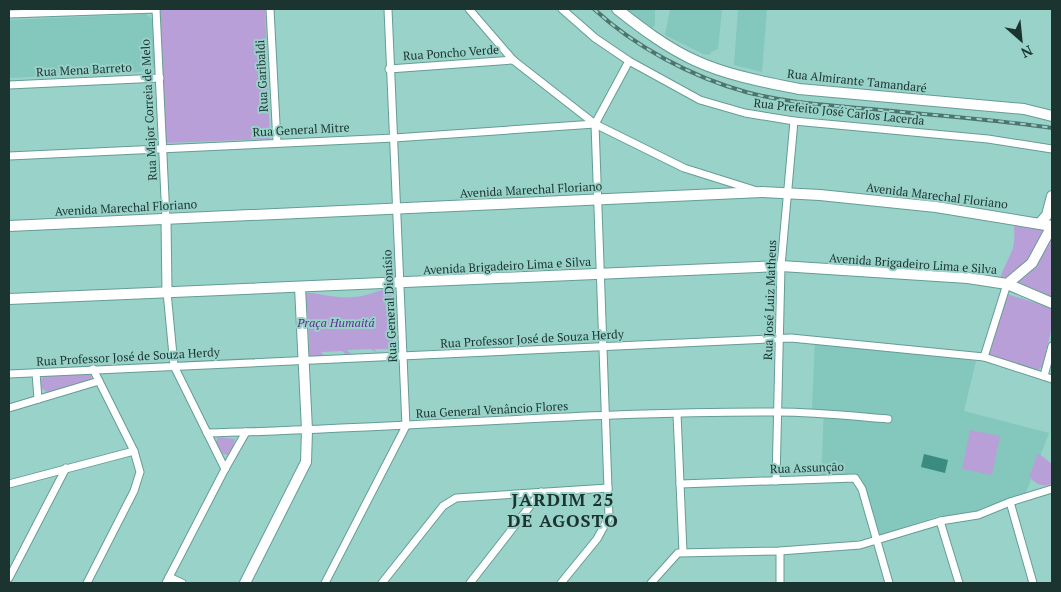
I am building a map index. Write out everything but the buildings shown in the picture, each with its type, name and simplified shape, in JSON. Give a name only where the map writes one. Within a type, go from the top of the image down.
[{"type":"main road","name":"Rua Almirante Tamandaré","points":[[616,9],[659,41],[696,61],[772,84],[798,89],[1040,112],[1052,116]]},
{"type":"main road","points":[[1040,112],[1052,105]]},
{"type":"main road","name":"Avenida Marechal Floriano","points":[[9,226],[762,192],[787,192],[936,207],[1052,226]]},
{"type":"main road","points":[[1040,223],[1047,215],[1052,196]]},
{"type":"main road","points":[[1007,284],[1032,263],[1052,226]]},
{"type":"main road","name":"Avenida Brigadeiro Lima e Silva","points":[[9,299],[781,266],[968,278],[1007,284],[1052,303]]},
{"type":"main road","points":[[245,583],[304,469],[307,456],[300,287]]},
{"type":"street","points":[[9,14],[156,9]]},
{"type":"street","name":"Rua Major Correia de Melo","points":[[156,9],[166,219],[167,292],[174,366],[225,469]]},
{"type":"street","name":"Rua Garibaldi","points":[[270,9],[277,142]]},
{"type":"street","name":"Rua General Dionísio","points":[[325,583],[406,426],[394,138],[389,69],[388,9]]},
{"type":"street","points":[[470,9],[514,60],[595,124],[684,168],[762,192]]},
{"type":"street","name":"Rua Prefeito José Carlos Lacerda","points":[[562,9],[596,38],[629,61],[700,100],[745,113],[794,121],[988,139],[1052,149]]},
{"type":"street","name":"Rua Poncho Verde","points":[[389,69],[514,60]]},
{"type":"street","points":[[561,583],[607,522],[608,488],[601,347],[595,124],[629,61]]},
{"type":"street","name":"Rua Mena Barreto","points":[[9,85],[160,78]]},
{"type":"street","name":"Rua José Luiz Matheus","points":[[776,480],[781,266],[794,121]]},
{"type":"street","name":"Rua General Mitre","points":[[9,156],[394,138],[595,124]]},
{"type":"street","points":[[984,356],[1007,284]]},
{"type":"street","name":"Rua Professor José de Souza Herdy","points":[[9,374],[779,338],[835,340],[984,356],[1052,379]]},
{"type":"street","points":[[1044,376],[1052,346]]},
{"type":"street","points":[[87,583],[138,481],[139,462],[93,369]]},
{"type":"street","points":[[36,373],[38,399]]},
{"type":"street","points":[[9,408],[99,380]]},
{"type":"street","name":"Rua General Venâncio Flores","points":[[207,433],[678,414],[778,412],[888,419]]},
{"type":"street","points":[[678,414],[683,552]]},
{"type":"street","points":[[182,583],[168,580],[246,432]]},
{"type":"street","points":[[9,484],[134,451]]},
{"type":"street","points":[[9,578],[11,568],[66,468]]},
{"type":"street","name":"Rua Assunção","points":[[680,484],[855,478],[862,489],[889,583]]},
{"type":"street","points":[[382,583],[443,506],[450,501],[467,495],[608,488]]},
{"type":"street","points":[[651,583],[674,555],[683,552],[780,551],[860,545],[940,521],[978,515],[1010,502],[1052,489]]},
{"type":"street","points":[[470,583],[541,492]]},
{"type":"street","points":[[1010,502],[1033,583]]},
{"type":"street","points":[[940,521],[959,583]]},
{"type":"street","points":[[780,551],[780,583]]},
{"type":"shaded area","points":[[624,9],[655,9],[655,25],[652,28]]},
{"type":"shaded area","points":[[670,9],[722,9],[718,49],[711,52],[710,55],[703,54],[665,35]]},
{"type":"shaded area","points":[[738,9],[767,9],[762,72],[734,65]]},
{"type":"shaded area","points":[[146,14],[153,20],[155,66],[152,69],[139,72],[9,78],[9,20]]},
{"type":"shaded area","points":[[815,340],[953,354],[953,358],[976,361],[964,411],[1049,433],[1025,495],[1007,500],[998,507],[977,514],[952,517],[938,516],[880,535],[859,476],[821,479],[824,410],[812,409]]},
{"type":"shaded area","points":[[924,454],[948,460],[945,473],[921,467]]},
{"type":"green space","points":[[160,9],[265,9],[270,139],[166,143]]},
{"type":"green space","points":[[1014,221],[1052,231],[1052,303],[999,287],[1002,273],[1014,245]]},
{"type":"green space","name":"Praça Humaitá","points":[[393,288],[395,304],[390,301],[393,344],[397,348],[395,353],[387,349],[374,349],[379,354],[371,349],[347,350],[352,355],[348,356],[342,351],[321,352],[325,357],[306,356],[304,342],[309,345],[308,314],[303,310],[303,294],[313,293],[334,297],[353,297]]},
{"type":"green space","points":[[1007,294],[1052,308],[1052,327],[1042,367],[1038,370],[990,357],[988,353]]},
{"type":"green space","points":[[90,373],[92,380],[48,393],[40,387],[40,381],[45,375]]},
{"type":"green space","points":[[970,430],[1000,436],[992,475],[962,469]]},
{"type":"green space","points":[[218,437],[235,439],[232,450],[228,455],[223,454],[216,442]]},
{"type":"green space","points":[[1038,453],[1052,464],[1052,484],[1040,485],[1029,477]]},
{"type":"railway","points":[[594,9],[627,36],[665,59],[705,78],[746,92],[776,99],[808,103],[1052,128]]},
{"type":"district","name":"JARDIM 25 DE AGOSTO","points":[[563,510]]}]
